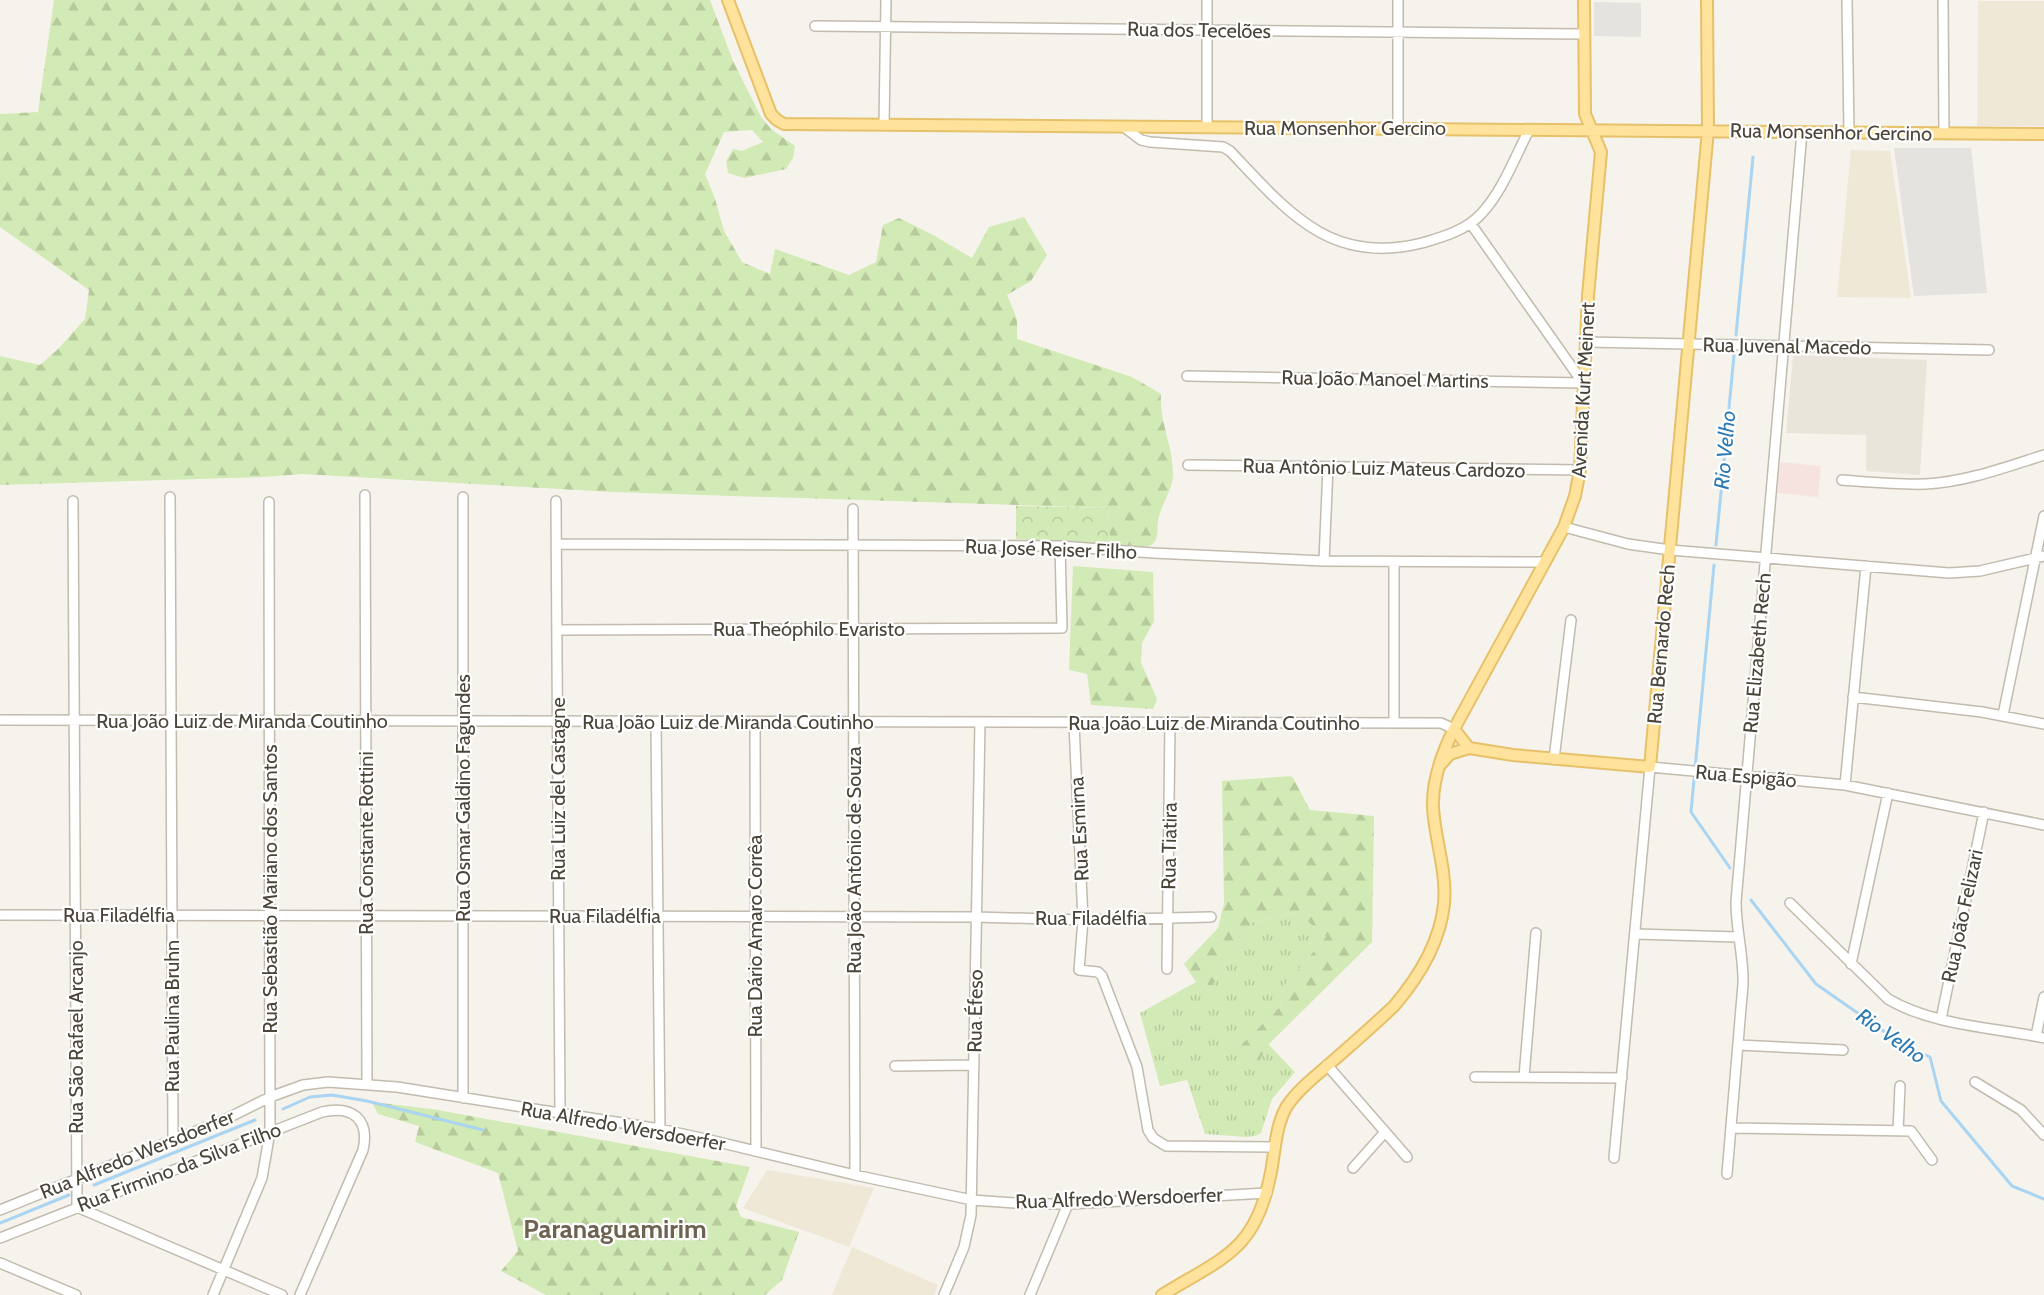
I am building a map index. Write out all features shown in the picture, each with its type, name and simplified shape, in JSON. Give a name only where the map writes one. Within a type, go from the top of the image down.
[{"type":"main road","name":"Rua Monsenhor Gercino","points":[[728,0],[764,99],[771,114],[784,124],[2044,134]]},
{"type":"main road","name":"Avenida Kurt Meinert","points":[[1438,768],[1454,729],[1564,527],[1574,503],[1583,437],[1583,383],[1601,152],[1585,114],[1584,0]]},
{"type":"main road","name":"Rua Bernardo Rech","points":[[1650,767],[1708,130],[1707,0]]},
{"type":"main road","points":[[1162,1295],[1215,1264],[1241,1243],[1254,1224],[1266,1193],[1280,1122],[1288,1104],[1394,1006],[1414,980],[1435,938],[1444,903],[1443,871],[1433,808],[1438,768],[1450,754],[1469,748],[1454,729]]},
{"type":"main road","name":"Rua Espigão","points":[[1469,748],[1501,754],[1650,767]]},
{"type":"street","points":[[884,125],[886,0]]},
{"type":"street","points":[[1207,0],[1207,127]]},
{"type":"street","points":[[1398,0],[1398,129]]},
{"type":"street","points":[[1847,0],[1849,132]]},
{"type":"street","points":[[1943,0],[1944,133]]},
{"type":"street","name":"Rua dos Tecelões","points":[[815,26],[1584,34]]},
{"type":"street","points":[[1124,127],[1142,140],[1150,142],[1212,146],[1230,151],[1280,204],[1312,229],[1349,244],[1378,250],[1406,247],[1445,236],[1471,224],[1483,213],[1497,192],[1529,130]]},
{"type":"street","name":"Rua Elizabeth Rech","points":[[1727,1174],[1743,973],[1736,902],[1802,132]]},
{"type":"street","points":[[1471,224],[1583,383]]},
{"type":"street","name":"Rua Juvenal Macedo","points":[[1586,342],[1989,350]]},
{"type":"street","name":"Rua João Manoel Martins","points":[[1187,375],[1583,383]]},
{"type":"street","points":[[1842,480],[1907,484],[1940,482],[1973,477],[2044,455]]},
{"type":"street","name":"Rua Antônio Luiz Mateus Cardozo","points":[[1188,465],[1580,470]]},
{"type":"street","points":[[1324,561],[1328,467]]},
{"type":"street","name":"Rua Constante Rottini","points":[[365,495],[367,1084]]},
{"type":"street","name":"Rua Paulina Bruhn","points":[[170,497],[172,1139]]},
{"type":"street","name":"Rua Osmar Galdino Fagundes","points":[[463,497],[463,1098]]},
{"type":"street","name":"Rua São Rafael Arcanjo","points":[[73,501],[76,1207]]},
{"type":"street","name":"Rua Luiz del Castagne","points":[[556,501],[560,1113]]},
{"type":"street","name":"Rua Sebastião Mariano dos Santos","points":[[213,1295],[262,1178],[270,1132],[269,502]]},
{"type":"street","name":"Rua João Antônio de Souza","points":[[853,509],[855,1175]]},
{"type":"street","points":[[2003,715],[2040,557],[2044,516]]},
{"type":"street","points":[[1564,527],[1628,544],[1670,550],[1965,573],[2040,557]]},
{"type":"street","name":"Rua José Reiser Filho","points":[[556,544],[1060,546],[1324,561],[1545,562]]},
{"type":"street","name":"Rua Theóphilo Evaristo","points":[[557,630],[1062,628],[1060,546]]},
{"type":"street","points":[[1394,563],[1394,723]]},
{"type":"street","points":[[1845,785],[1866,566]]},
{"type":"street","points":[[1554,759],[1571,620]]},
{"type":"street","points":[[1853,697],[2003,715],[2044,724]]},
{"type":"street","name":"Rua João Luiz de Miranda Coutinho","points":[[0,720],[1441,723],[1454,729]]},
{"type":"street","points":[[656,722],[660,1129]]},
{"type":"street","name":"Rua Dário Amaro Corrêa","points":[[755,722],[756,1150]]},
{"type":"street","name":"Rua Éfeso","points":[[944,1295],[969,1231],[972,1200],[980,722]]},
{"type":"street","name":"Rua Tiatira","points":[[1167,969],[1170,723]]},
{"type":"street","name":"Rua Esmirna","points":[[1074,724],[1083,920],[1078,970],[1098,972],[1102,975],[1137,1067],[1148,1130],[1153,1138],[1166,1146],[1275,1147]]},
{"type":"street","name":"Rua Espigão","points":[[1650,767],[1845,785],[2044,825]]},
{"type":"street","name":"Rua Bernardo Rech","points":[[1614,1158],[1650,767]]},
{"type":"street","points":[[1851,964],[1888,793]]},
{"type":"street","name":"Rua João Felizari","points":[[1941,1019],[1984,812]]},
{"type":"street","points":[[1790,903],[1888,999],[1908,1010],[1941,1019],[2040,1037],[2044,997]]},
{"type":"street","name":"Rua Filadélfia","points":[[0,915],[976,917],[1083,920],[1211,917]]},
{"type":"street","points":[[1524,1077],[1536,933]]},
{"type":"street","points":[[1635,934],[1738,937]]},
{"type":"street","points":[[1738,1045],[1843,1050]]},
{"type":"street","points":[[895,1066],[974,1065]]},
{"type":"street","points":[[1328,1065],[1407,1157]]},
{"type":"street","points":[[1476,1077],[1622,1078]]},
{"type":"street","points":[[1975,1082],[2021,1110],[2044,1135]]},
{"type":"street","name":"Rua Alfredo Wersdoerfer","points":[[0,1210],[226,1119],[270,1097],[295,1087],[316,1083],[367,1084],[660,1129],[972,1200],[1068,1204],[1266,1193]]},
{"type":"street","points":[[1898,1131],[1900,1086]]},
{"type":"street","name":"Rua Firmino da Silva Filho","points":[[0,1238],[270,1132],[330,1110],[345,1110],[358,1118],[365,1131],[363,1150],[300,1295]]},
{"type":"street","points":[[1731,1128],[1911,1131],[1932,1160]]},
{"type":"street","points":[[1353,1168],[1385,1132]]},
{"type":"street","points":[[1030,1295],[1068,1204]]},
{"type":"street","points":[[76,1207],[282,1295]]},
{"type":"street","points":[[0,1263],[76,1295]]},
{"type":"shaded area","points":[[1978,1],[2044,1],[2044,126],[1977,126]]},
{"type":"shaded area","points":[[1594,2],[1641,3],[1641,37],[1594,36]]},
{"type":"shaded area","points":[[1894,148],[1971,148],[1987,293],[1914,296]]},
{"type":"shaded area","points":[[1851,150],[1890,151],[1911,298],[1837,297]]},
{"type":"shaded area","points":[[1793,355],[1927,360],[1920,475],[1866,471],[1866,435],[1786,433]]},
{"type":"shaded area","points":[[1780,462],[1821,466],[1818,497],[1777,493]]},
{"type":"shaded area","points":[[767,1170],[874,1188],[849,1247],[743,1208]]},
{"type":"shaded area","points":[[852,1247],[938,1285],[934,1295],[832,1295]]},
{"type":"green space","points":[[54,0],[710,0],[733,61],[761,117],[771,129],[795,146],[793,158],[786,169],[744,178],[728,173],[726,161],[733,149],[742,151],[763,142],[752,130],[724,132],[705,174],[724,231],[742,262],[770,274],[775,249],[849,275],[876,262],[883,225],[899,218],[972,258],[989,227],[1024,217],[1047,255],[1031,281],[1007,295],[1017,319],[1017,339],[1132,377],[1161,394],[1162,415],[1173,476],[1171,487],[1159,514],[1155,541],[1142,548],[1110,544],[1108,508],[612,492],[303,474],[0,485],[0,356],[40,365],[85,319],[89,290],[0,227],[0,114],[38,112]]},
{"type":"green space","points":[[1016,506],[1108,508],[1110,544],[1016,539]]},
{"type":"green space","points":[[1073,566],[1153,572],[1154,621],[1142,643],[1141,663],[1157,699],[1153,709],[1091,705],[1087,674],[1069,670]]},
{"type":"green space","points":[[1292,776],[1310,810],[1374,816],[1372,942],[1269,1044],[1259,1061],[1240,1046],[1280,1007],[1285,985],[1326,937],[1298,913],[1253,922],[1212,986],[1196,982],[1184,964],[1218,928],[1224,903],[1222,781]]},
{"type":"green space","points":[[1298,913],[1326,937],[1285,985],[1280,1007],[1240,1046],[1268,1044],[1295,1072],[1272,1099],[1261,1133],[1247,1137],[1205,1134],[1187,1080],[1160,1086],[1140,1013],[1196,982],[1212,986],[1253,922]]},
{"type":"green space","points":[[372,1102],[432,1109],[750,1167],[736,1206],[741,1217],[799,1232],[782,1280],[765,1295],[546,1295],[501,1271],[518,1251],[498,1173],[415,1142],[419,1126],[378,1114]]},
{"type":"waterway","name":"Rio Velho","points":[[1736,335],[1753,157]]},
{"type":"waterway","name":"Rio Velho","points":[[1716,545],[1734,355]]},
{"type":"waterway","name":"Rio Velho","points":[[1714,565],[1691,812],[1730,868]]},
{"type":"waterway","name":"Rio Velho","points":[[1751,900],[1816,984],[1905,1046],[1930,1057],[1941,1101],[2012,1186],[2044,1199]]},
{"type":"waterway","points":[[283,1109],[310,1097],[332,1095],[367,1101],[483,1130]]},
{"type":"waterway","points":[[94,1185],[255,1120]]},
{"type":"waterway","points":[[0,1223],[69,1195]]},
{"type":"district","name":"Paranaguamirim","points":[[615,1229]]}]
